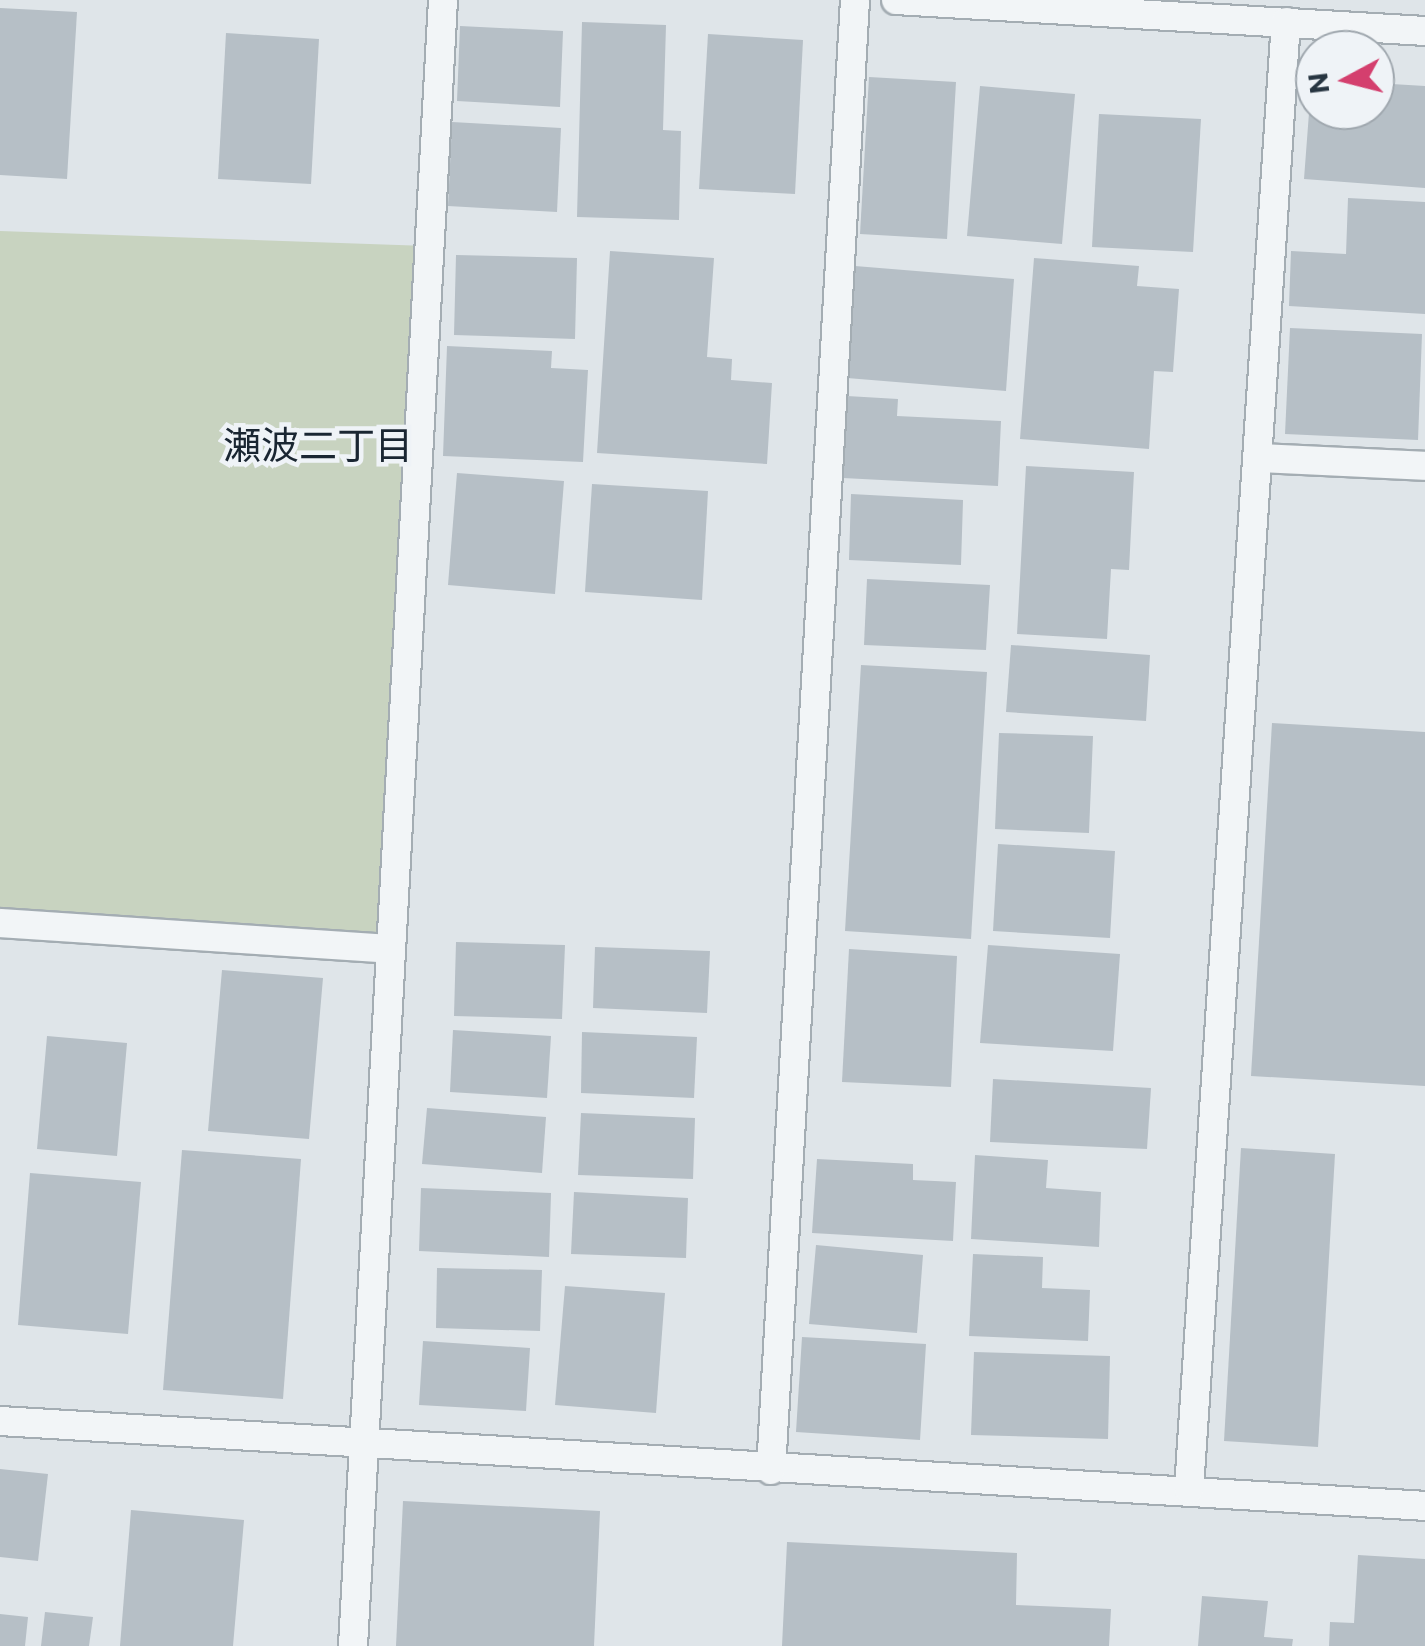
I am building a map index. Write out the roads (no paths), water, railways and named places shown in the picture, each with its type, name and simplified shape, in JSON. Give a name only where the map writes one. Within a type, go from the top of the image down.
[{"type":"lane","points":[[354,1646],[387,949],[442,0]]},
{"type":"lane","points":[[771,1470],[855,0]]},
{"type":"lane","points":[[896,0],[1425,31]]},
{"type":"lane","points":[[1188,1489],[1286,22]]},
{"type":"lane","points":[[1258,458],[1425,466]]},
{"type":"lane","points":[[0,923],[387,949]]},
{"type":"lane","points":[[0,1421],[771,1470],[1188,1489],[1425,1506]]},
{"type":"district","name":"瀬波二丁目","points":[[318,444]]}]
